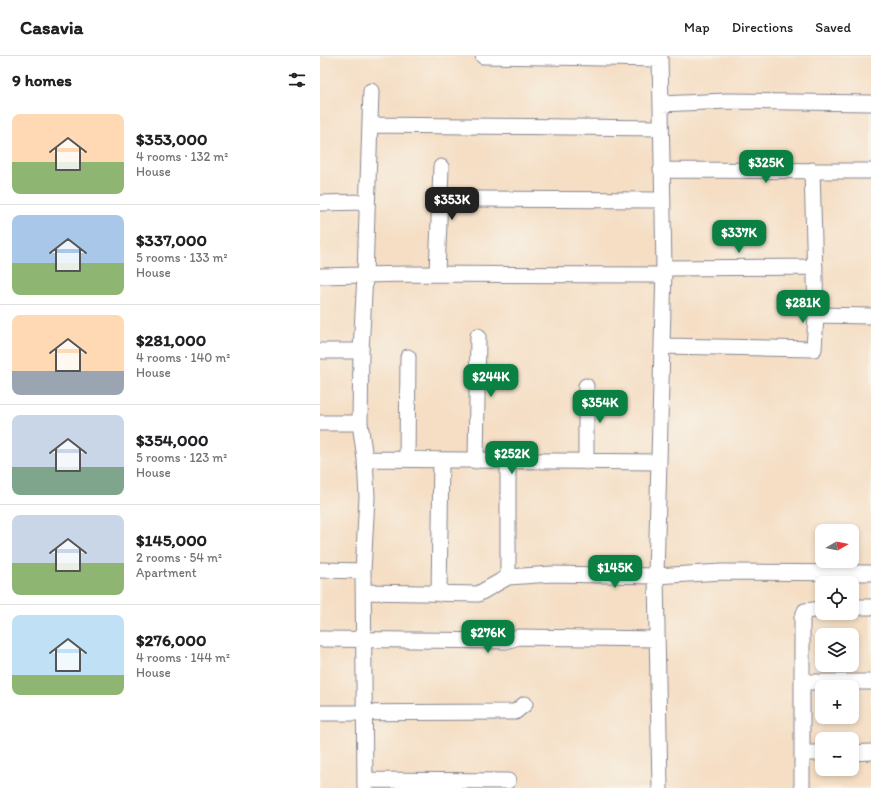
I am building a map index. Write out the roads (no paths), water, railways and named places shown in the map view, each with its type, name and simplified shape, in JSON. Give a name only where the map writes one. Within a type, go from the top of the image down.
[{"type":"street","points":[[483,56],[660,57],[662,128],[661,200],[664,272],[656,576],[660,788]]},
{"type":"street","points":[[371,91],[361,351],[360,423],[365,459],[367,497],[364,571],[365,784],[508,781]]},
{"type":"street","points":[[661,104],[727,101],[871,104]]},
{"type":"street","points":[[370,125],[662,128]]},
{"type":"street","points":[[437,274],[441,167]]},
{"type":"street","points":[[661,170],[871,171]]},
{"type":"street","points":[[662,346],[814,349],[816,343],[816,315],[812,170]]},
{"type":"street","points":[[475,200],[661,200]]},
{"type":"street","points":[[320,203],[366,202]]},
{"type":"street","points":[[320,276],[664,272],[815,267]]},
{"type":"street","points":[[816,315],[871,316]]},
{"type":"street","points":[[476,460],[478,336]]},
{"type":"street","points":[[320,351],[361,351]]},
{"type":"street","points":[[407,459],[408,357]]},
{"type":"street","points":[[586,386],[586,462]]},
{"type":"street","points":[[320,423],[360,423]]},
{"type":"street","points":[[365,459],[659,462]]},
{"type":"street","points":[[439,594],[441,460]]},
{"type":"street","points":[[508,461],[508,577]]},
{"type":"street","points":[[320,570],[364,571]]},
{"type":"street","points":[[364,592],[478,594],[508,577],[552,574],[656,576],[720,572],[871,573]]},
{"type":"street","points":[[859,607],[871,607]]},
{"type":"street","points":[[802,788],[802,682],[804,613],[808,610],[815,610]]},
{"type":"street","points":[[320,639],[506,641],[519,637],[657,638]]},
{"type":"street","points":[[802,682],[871,682]]},
{"type":"street","points":[[320,713],[515,712],[525,704]]},
{"type":"street","points":[[859,752],[871,752]]},
{"type":"street","points":[[802,753],[815,753]]}]
